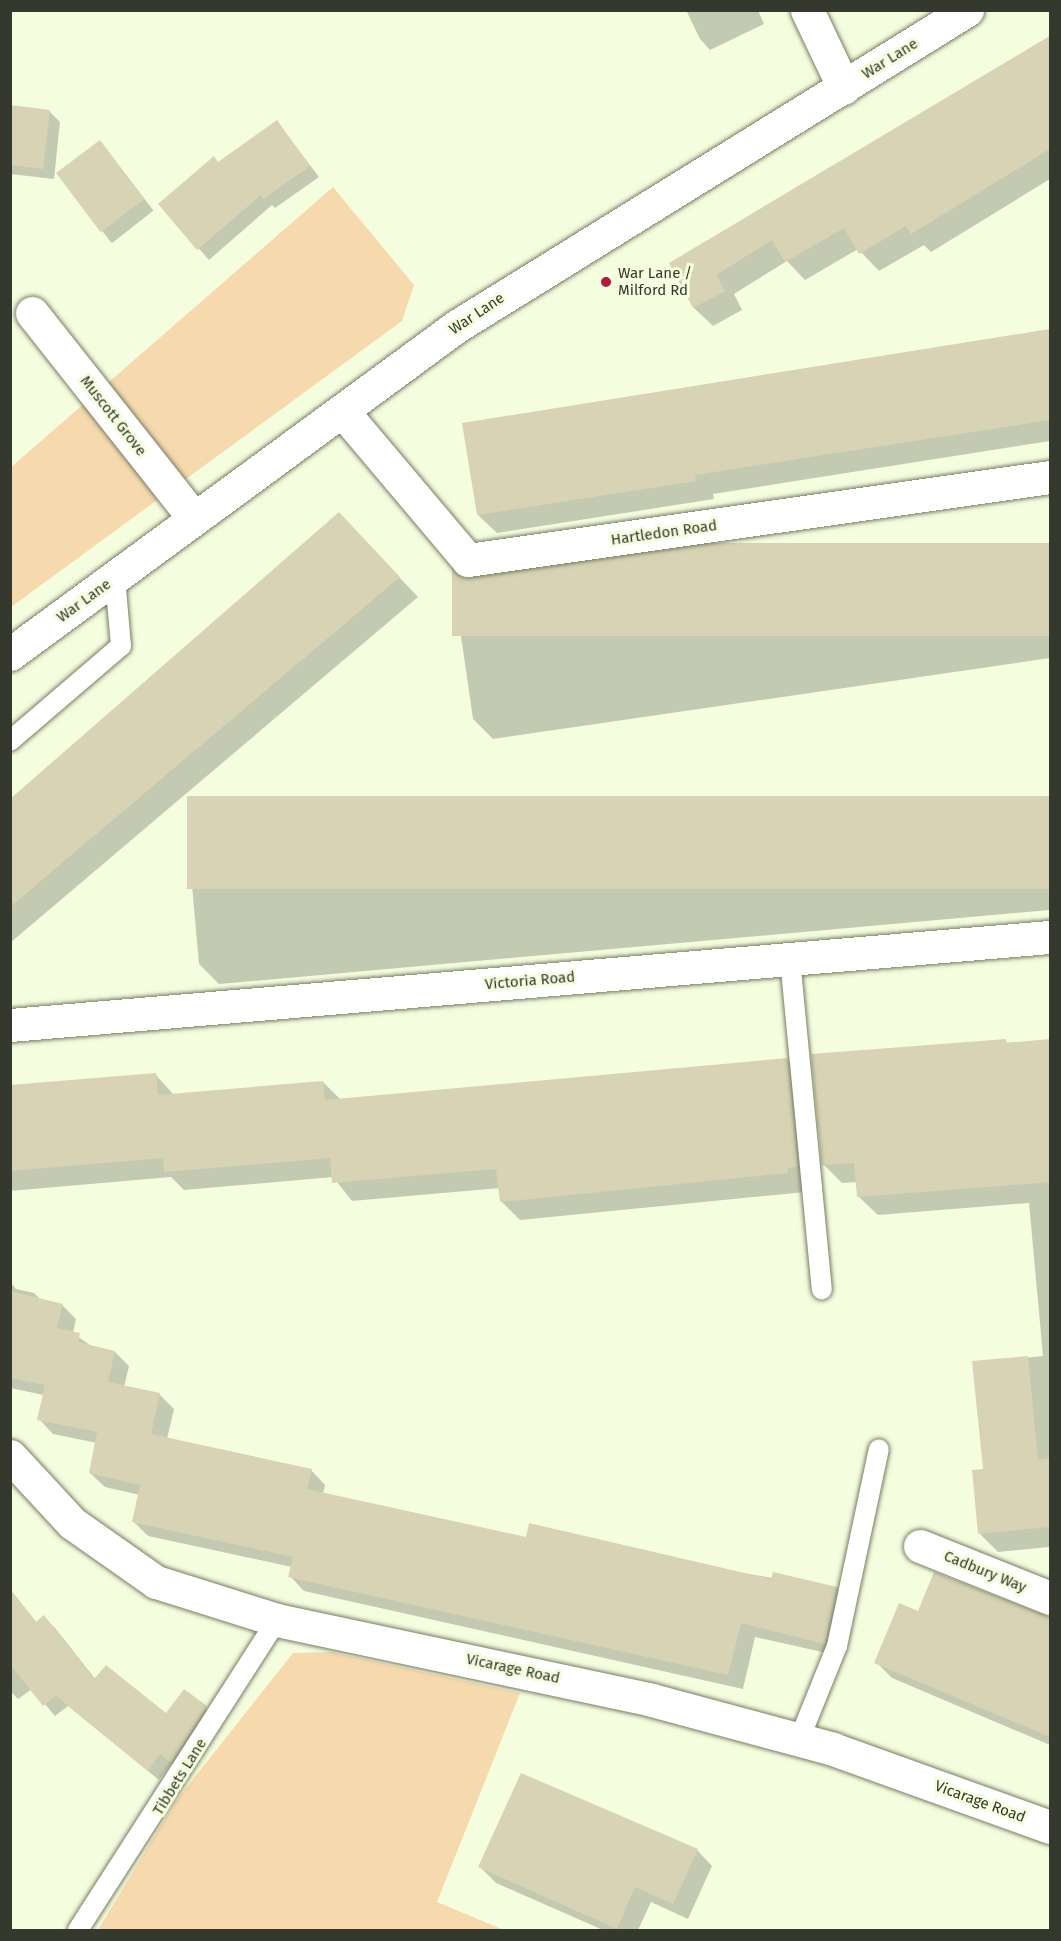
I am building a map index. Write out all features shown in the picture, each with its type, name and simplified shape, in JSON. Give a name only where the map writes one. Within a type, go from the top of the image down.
[{"type":"street","points":[[807,10],[844,87]]},
{"type":"street","name":"War Lane","points":[[10,654],[194,518],[344,413],[467,320],[967,10]]},
{"type":"street","name":"Muscott Grove","points":[[32,313],[194,518]]},
{"type":"street","name":"Hartledon Road","points":[[344,413],[468,560],[1050,477]]},
{"type":"street","name":"Victoria Road","points":[[10,1025],[1050,937]]},
{"type":"street","name":"Vicarage Road","points":[[10,1456],[72,1523],[156,1582],[278,1620],[652,1700],[800,1740],[1050,1827]]},
{"type":"street","name":"Cadbury Way","points":[[920,1546],[1050,1598]]},
{"type":"lane","points":[[10,741],[121,646],[115,578]]},
{"type":"lane","points":[[790,959],[822,1289]]},
{"type":"lane","points":[[800,1740],[837,1646],[879,1449]]},
{"type":"lane","name":"Tibbets Lane","points":[[78,1930],[278,1620]]},
{"type":"shaded area","points":[[333,187],[414,285],[402,321],[11,607],[10,468]]},
{"type":"shaded area","points":[[331,1652],[520,1693],[437,1902],[504,1930],[98,1930],[175,1802],[293,1653]]},
{"type":"building","points":[[1050,36],[1050,149],[911,234],[906,226],[859,254],[844,228],[785,262],[772,240],[716,275],[725,291],[693,308],[669,263]]},
{"type":"building","points":[[10,105],[50,110],[43,169],[10,165]]},
{"type":"building","points":[[277,120],[310,166],[263,199],[261,195],[197,250],[158,204],[214,156],[218,162]]},
{"type":"building","points":[[100,140],[145,199],[101,232],[56,173]]},
{"type":"building","points":[[1050,329],[1050,420],[695,475],[696,481],[477,515],[462,423]]},
{"type":"building","points":[[339,512],[400,577],[10,907],[10,799]]},
{"type":"building","points":[[452,543],[1050,543],[1050,636],[452,636]]},
{"type":"building","points":[[187,796],[1050,796],[1050,889],[187,889]]},
{"type":"building","points":[[1006,1039],[1007,1043],[1050,1039],[1050,1182],[857,1197],[854,1163],[822,1165],[811,1054]]},
{"type":"building","points":[[788,1058],[798,1167],[787,1168],[788,1173],[500,1202],[496,1169],[332,1183],[330,1158],[164,1172],[163,1158],[10,1171],[10,1085],[156,1073],[158,1095],[323,1081],[325,1100]]},
{"type":"building","points":[[10,1291],[63,1304],[57,1328],[80,1333],[78,1342],[115,1351],[108,1382],[160,1393],[151,1434],[312,1469],[307,1489],[526,1537],[529,1523],[771,1579],[773,1572],[837,1587],[825,1644],[741,1623],[728,1675],[288,1577],[293,1557],[132,1522],[140,1485],[89,1473],[97,1432],[37,1420],[45,1385],[10,1378]]},
{"type":"building","points":[[1028,1356],[1038,1460],[1050,1458],[1050,1527],[978,1534],[972,1470],[983,1469],[972,1361]]},
{"type":"building","points":[[934,1572],[1050,1617],[1050,1737],[874,1663],[899,1603],[918,1611]]},
{"type":"building","points":[[10,1590],[36,1622],[44,1615],[94,1679],[106,1665],[166,1713],[184,1689],[207,1706],[171,1763],[160,1754],[148,1771],[56,1696],[43,1706],[10,1664]]},
{"type":"building","points":[[521,1773],[698,1849],[673,1904],[635,1887],[617,1929],[478,1867]]},
{"type":"place","name":"War Lane / Milford Rd","points":[[606,282]]}]
